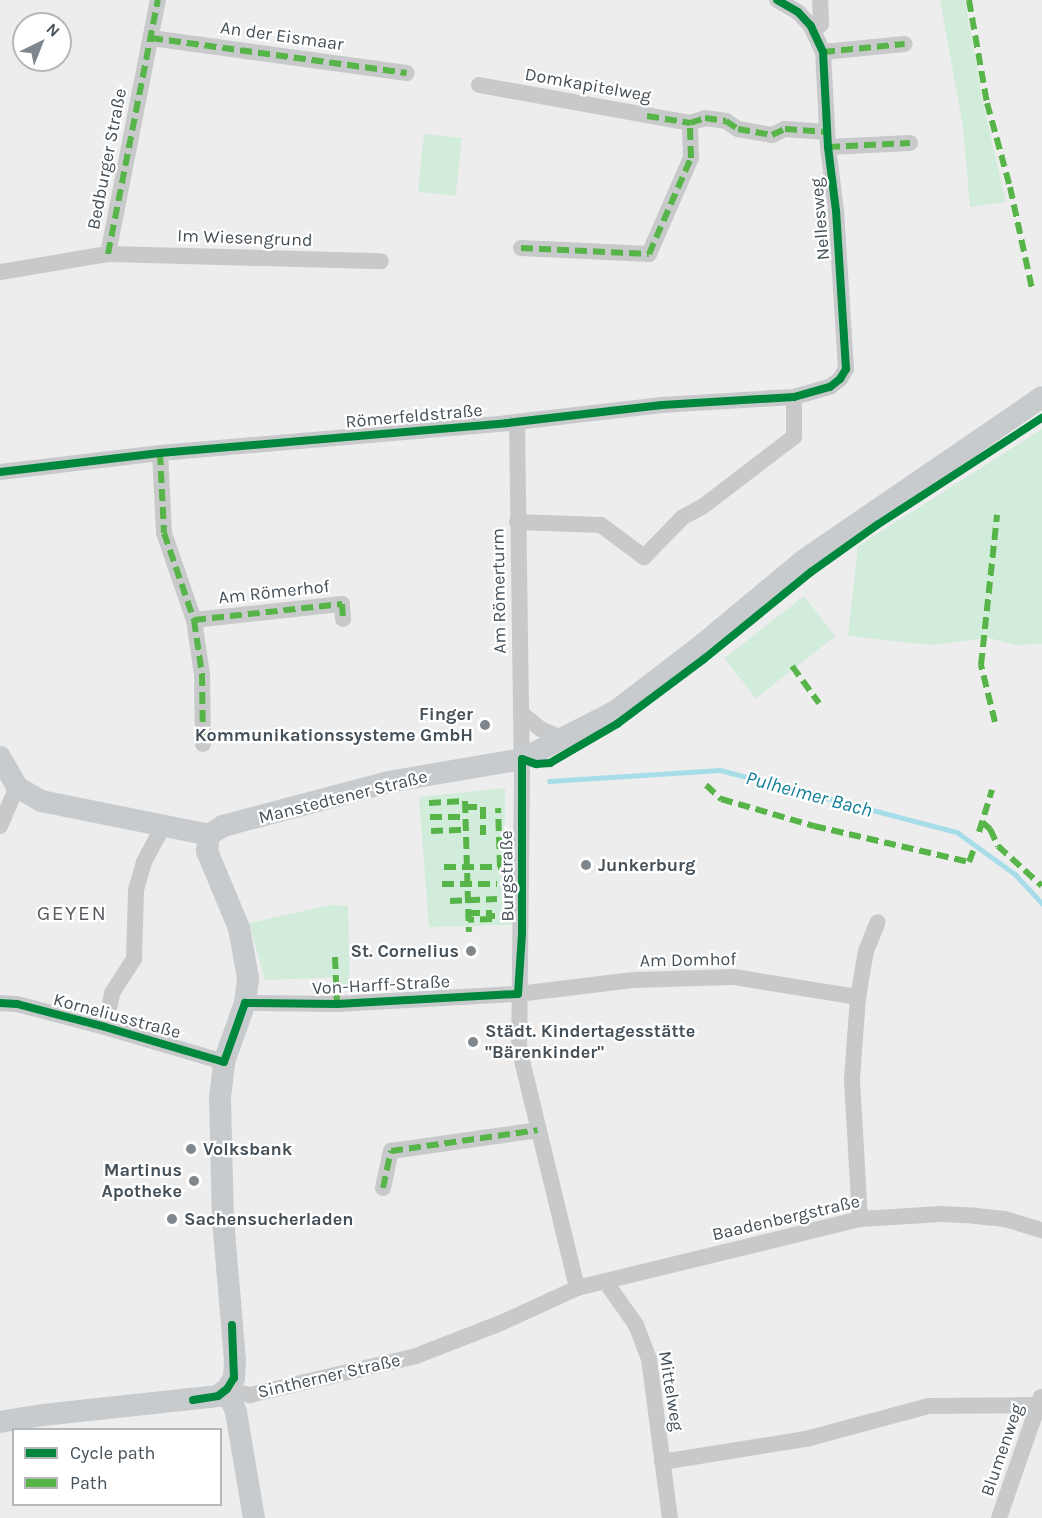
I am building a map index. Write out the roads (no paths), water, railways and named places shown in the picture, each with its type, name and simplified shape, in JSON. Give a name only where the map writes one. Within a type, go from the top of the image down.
[{"type":"street","name":"Bedburger Straße","points":[[0,272],[108,254],[158,0]]},
{"type":"street","points":[[777,0],[798,12],[820,41],[904,44]]},
{"type":"street","name":"Nellesweg","points":[[820,0],[820,41],[827,140],[836,211],[846,369],[840,379],[830,387]]},
{"type":"street","name":"An der Eismaar","points":[[151,38],[407,73]]},
{"type":"street","name":"Domkapitelweg","points":[[479,85],[690,123],[705,118],[726,121],[738,129],[772,135],[785,129],[827,140]]},
{"type":"street","points":[[521,248],[650,254],[691,158],[690,123]]},
{"type":"street","points":[[827,140],[910,142]]},
{"type":"street","name":"Im Wiesengrund","points":[[108,254],[381,261]]},
{"type":"street","name":"Römerfeldstraße","points":[[0,472],[160,453],[517,422],[662,405],[794,398],[830,387]]},
{"type":"street","name":"Manstedtener Straße","points":[[209,835],[222,826],[388,782],[522,759],[616,711],[702,645],[804,560],[1042,397]]},
{"type":"street","points":[[517,522],[601,525],[644,556],[683,517],[702,507],[794,437],[794,398]]},
{"type":"street","name":"Am Römerturm","points":[[517,422],[522,759]]},
{"type":"street","points":[[160,453],[164,533],[194,620],[202,674],[203,744]]},
{"type":"street","name":"Am Römerhof","points":[[194,620],[342,604],[343,619]]},
{"type":"street","points":[[521,713],[541,729],[561,738]]},
{"type":"street","points":[[0,756],[17,787],[41,801],[209,835],[207,851],[239,928],[248,978],[245,1003],[225,1062],[220,1098],[222,1212],[235,1360],[234,1378],[227,1389],[236,1412],[254,1518]]},
{"type":"street","name":"Burgstraße","points":[[522,759],[522,933],[518,993],[519,1048],[577,1288]]},
{"type":"street","points":[[0,826],[17,787]]},
{"type":"street","points":[[105,1027],[112,993],[134,959],[136,890],[144,862],[158,836],[159,825]]},
{"type":"street","points":[[860,1219],[852,1079],[858,998],[866,951],[878,922]]},
{"type":"street","name":"Am Domhof","points":[[518,993],[633,980],[734,977],[858,998]]},
{"type":"street","name":"Von-Harff-Straße","points":[[245,1003],[337,1004],[518,993]]},
{"type":"street","name":"Korneliusstraße","points":[[0,1003],[17,1004],[105,1027],[225,1062]]},
{"type":"street","points":[[383,1188],[391,1151],[538,1130]]},
{"type":"street","name":"Baadenbergstraße","points":[[577,1288],[860,1219],[965,1216],[1005,1219],[1042,1230]]},
{"type":"street","name":"Mittelweg","points":[[605,1281],[636,1325],[649,1359],[670,1518]]},
{"type":"street","name":"Sintherner Straße","points":[[0,1422],[43,1415],[193,1400],[218,1396],[227,1389],[250,1395],[416,1356],[503,1322],[577,1288]]},
{"type":"street","points":[[662,1462],[806,1438],[928,1406],[1040,1400]]},
{"type":"street","name":"Blumenweg","points":[[999,1518],[1040,1400]]},
{"type":"waterway","name":"Pulheimer Bach","points":[[549,781],[720,770],[957,832],[1015,874],[1042,903]]},
{"type":"place","name":"Finger Kommunikationssysteme GmbH","points":[[485,725]]},
{"type":"place","name":"Junkerburg","points":[[586,865]]},
{"type":"place","name":"St. Cornelius","points":[[471,951]]},
{"type":"place","name":"Städt. Kindertagesstätte \"Bärenkinder\"","points":[[473,1042]]},
{"type":"place","name":"Volksbank","points":[[191,1149]]},
{"type":"place","name":"Martinus Apotheke","points":[[194,1181]]},
{"type":"place","name":"Sachensucherladen","points":[[172,1219]]},
{"type":"district","name":"GEYEN","points":[[72,913]]}]
